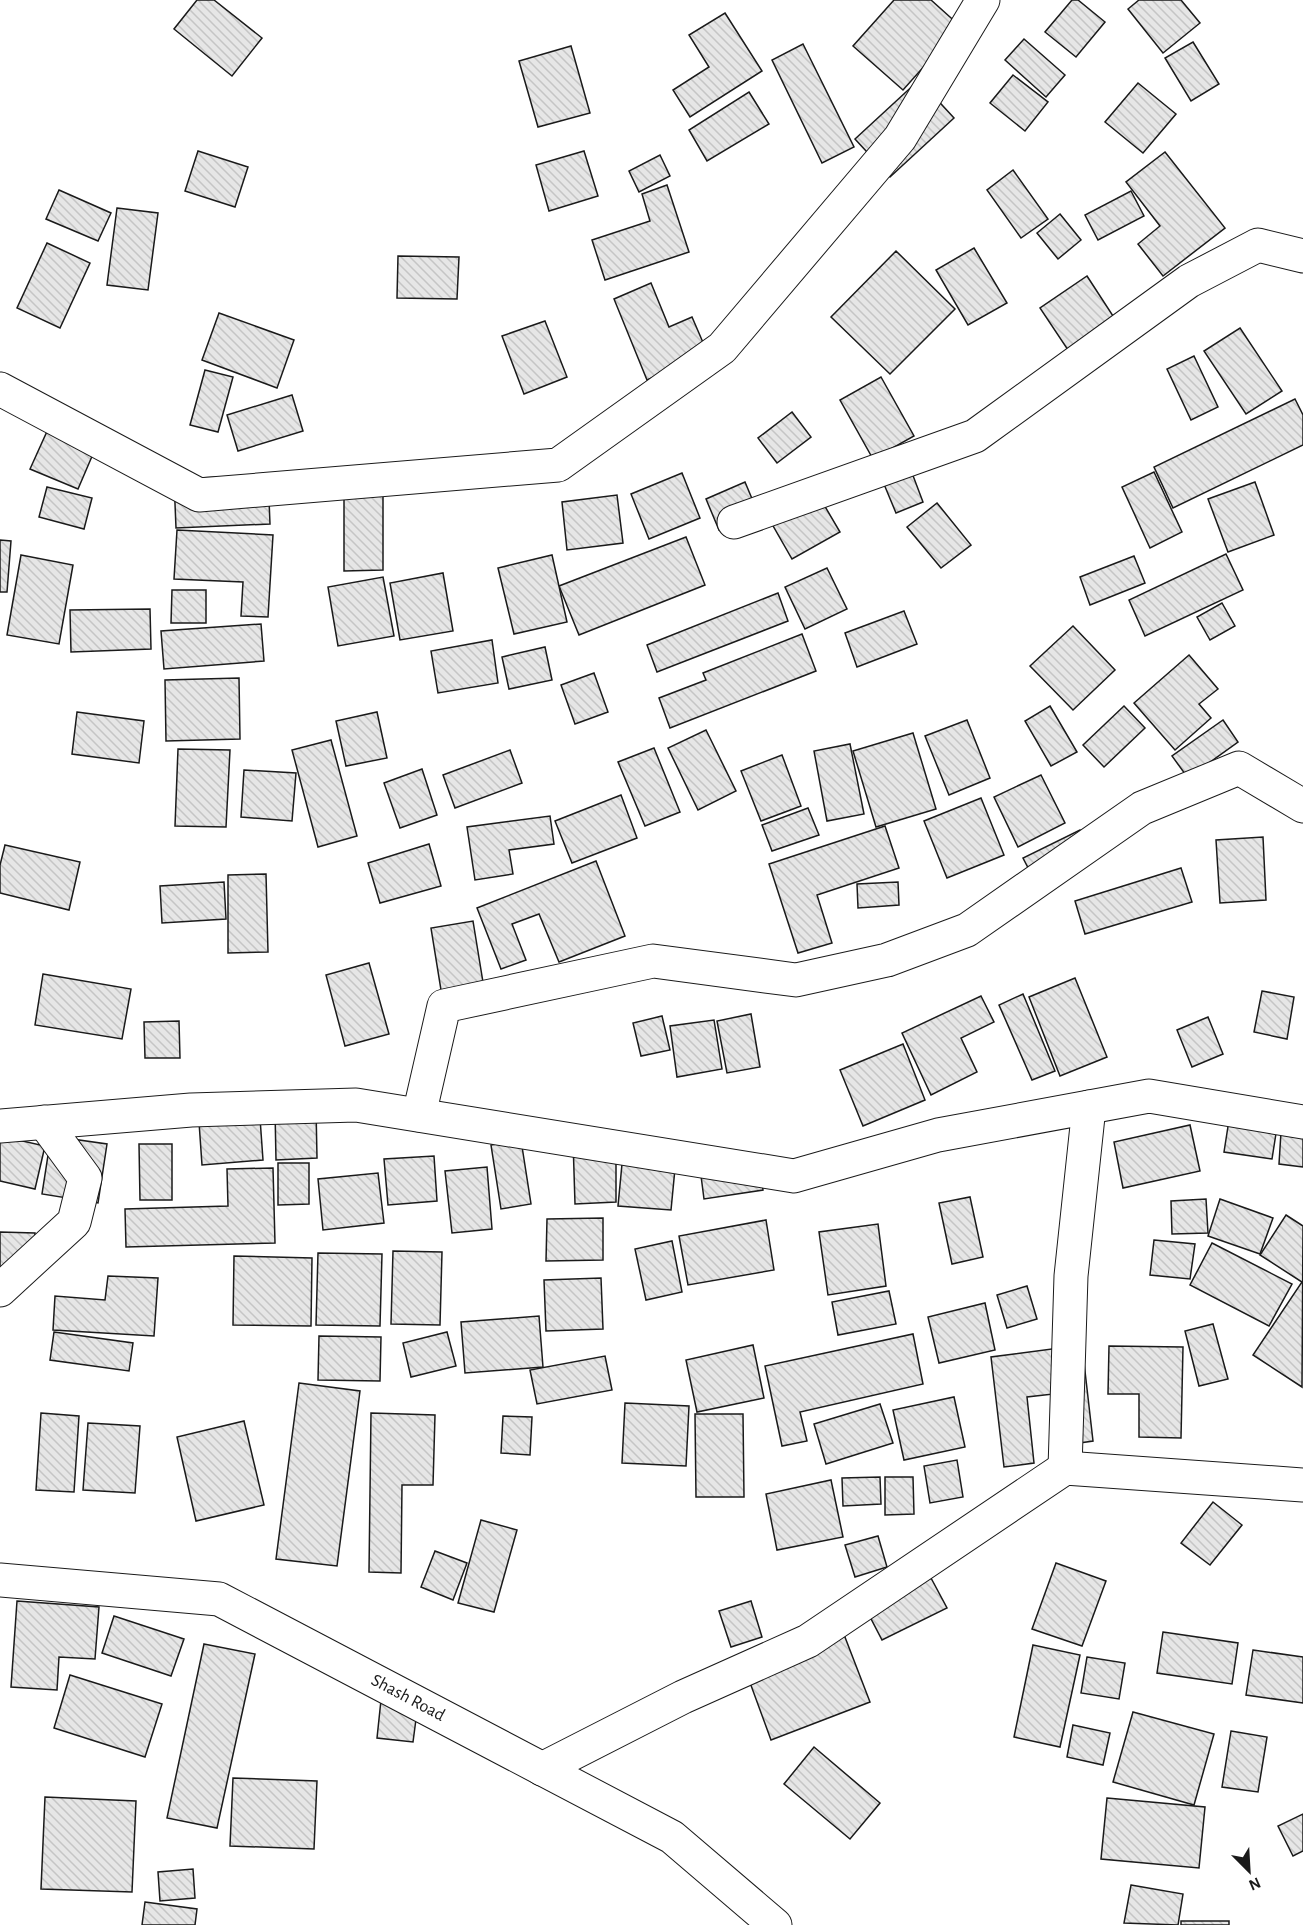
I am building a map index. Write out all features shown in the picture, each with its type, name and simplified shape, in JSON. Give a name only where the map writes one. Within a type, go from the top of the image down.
[{"type":"street","points":[[0,389],[199,495],[558,465],[722,348],[900,138],[983,0]]},
{"type":"street","points":[[734,522],[975,436],[1189,281],[1258,244],[1303,256]]},
{"type":"street","points":[[419,1115],[444,1006],[653,962],[796,980],[887,960],[967,930],[1142,808],[1239,768],[1303,806]]},
{"type":"street","points":[[0,1126],[191,1110],[356,1105],[794,1176],[938,1135],[1149,1096],[1303,1122]]},
{"type":"street","points":[[1065,1468],[1071,1276],[1089,1107]]},
{"type":"street","points":[[0,1290],[74,1222],[85,1178],[44,1122]]},
{"type":"street","points":[[542,1769],[684,1697],[808,1641],[1065,1468],[1303,1485]]},
{"type":"street","name":"Shash Road","points":[[0,1581],[219,1599],[672,1837],[775,1925]]},
{"type":"building","points":[[197,0],[214,0],[262,38],[232,76],[174,29]]},
{"type":"building","points":[[894,0],[931,0],[960,26],[903,90],[853,46]]},
{"type":"building","points":[[1072,0],[1078,0],[1105,22],[1076,57],[1045,32]]},
{"type":"building","points":[[1139,0],[1181,0],[1200,23],[1163,53],[1128,9]]},
{"type":"building","points":[[725,13],[762,71],[690,117],[673,90],[709,67],[689,35]]},
{"type":"building","points":[[1024,39],[1065,75],[1046,97],[1005,60]]},
{"type":"building","points":[[1193,42],[1219,84],[1191,101],[1165,58]]},
{"type":"building","points":[[803,44],[854,147],[822,163],[772,60]]},
{"type":"building","points":[[571,46],[590,113],[538,127],[519,61]]},
{"type":"building","points":[[1013,75],[1048,102],[1025,131],[990,103]]},
{"type":"building","points":[[919,80],[954,118],[890,177],[855,139]]},
{"type":"building","points":[[1138,83],[1176,114],[1143,153],[1105,122]]},
{"type":"building","points":[[749,92],[769,124],[707,161],[689,130]]},
{"type":"building","points":[[198,151],[248,167],[235,207],[185,191]]},
{"type":"building","points":[[584,151],[598,196],[549,211],[536,165]]},
{"type":"building","points":[[1165,152],[1225,228],[1163,276],[1138,244],[1160,226],[1126,182]]},
{"type":"building","points":[[660,155],[670,176],[639,192],[629,171]]},
{"type":"building","points":[[1013,170],[1048,219],[1021,238],[987,190]]},
{"type":"building","points":[[667,185],[689,252],[605,280],[592,240],[650,221],[642,194]]},
{"type":"building","points":[[59,190],[111,213],[98,241],[46,219]]},
{"type":"building","points":[[1131,191],[1144,216],[1098,240],[1085,215]]},
{"type":"building","points":[[117,208],[158,213],[148,290],[107,285]]},
{"type":"building","points":[[1060,214],[1081,240],[1058,259],[1037,233]]},
{"type":"building","points":[[47,243],[90,263],[60,328],[17,308]]},
{"type":"building","points":[[974,248],[1007,303],[968,325],[936,270]]},
{"type":"building","points":[[896,251],[955,309],[890,374],[831,317]]},
{"type":"building","points":[[398,256],[459,257],[457,299],[397,298]]},
{"type":"building","points":[[1087,276],[1115,319],[1068,350],[1040,308]]},
{"type":"building","points":[[651,283],[669,327],[692,317],[708,354],[647,380],[614,299]]},
{"type":"building","points":[[219,313],[294,340],[277,388],[202,360]]},
{"type":"building","points":[[545,321],[567,377],[524,394],[502,336]]},
{"type":"building","points":[[1240,328],[1282,391],[1246,414],[1204,351]]},
{"type":"building","points":[[1194,356],[1218,407],[1191,420],[1167,369]]},
{"type":"building","points":[[205,370],[233,377],[218,432],[190,425]]},
{"type":"building","points":[[881,377],[914,436],[873,459],[840,400]]},
{"type":"building","points":[[292,395],[303,431],[238,451],[227,415]]},
{"type":"building","points":[[1295,399],[1303,415],[1303,445],[1173,508],[1154,467]]},
{"type":"building","points":[[792,412],[811,437],[777,463],[758,438]]},
{"type":"building","points":[[49,427],[96,447],[78,489],[30,469]]},
{"type":"building","points":[[909,465],[923,502],[896,513],[881,477]]},
{"type":"building","points":[[1154,472],[1182,532],[1150,548],[1122,487]]},
{"type":"building","points":[[682,473],[700,518],[649,539],[631,494]]},
{"type":"building","points":[[268,475],[270,524],[176,528],[174,479]]},
{"type":"building","points":[[745,482],[758,513],[719,530],[706,499]]},
{"type":"building","points":[[1255,482],[1274,535],[1228,552],[1208,499]]},
{"type":"building","points":[[47,487],[92,498],[84,529],[39,517]]},
{"type":"building","points":[[344,494],[383,494],[383,570],[344,571]]},
{"type":"building","points":[[617,495],[623,543],[567,550],[562,502]]},
{"type":"building","points":[[820,498],[840,532],[792,559],[772,524]]},
{"type":"building","points":[[937,503],[971,545],[941,568],[907,527]]},
{"type":"building","points":[[177,530],[273,535],[268,617],[241,616],[243,582],[174,579]]},
{"type":"building","points":[[686,537],[705,585],[579,635],[559,586]]},
{"type":"building","points":[[0,540],[11,541],[7,592],[0,592]]},
{"type":"building","points":[[1226,554],[1243,590],[1145,636],[1129,600]]},
{"type":"building","points":[[21,555],[73,565],[59,644],[7,635]]},
{"type":"building","points":[[552,555],[567,622],[514,634],[498,568]]},
{"type":"building","points":[[1134,556],[1145,583],[1090,605],[1080,577]]},
{"type":"building","points":[[827,568],[847,609],[805,629],[785,587]]},
{"type":"building","points":[[443,573],[453,631],[400,640],[390,583]]},
{"type":"building","points":[[383,577],[394,636],[338,646],[328,587]]},
{"type":"building","points":[[172,590],[206,590],[206,623],[171,623]]},
{"type":"building","points":[[778,593],[788,621],[657,672],[647,645]]},
{"type":"building","points":[[1222,603],[1235,626],[1210,640],[1197,617]]},
{"type":"building","points":[[150,609],[151,649],[71,652],[70,610]]},
{"type":"building","points":[[904,611],[917,644],[857,667],[845,633]]},
{"type":"building","points":[[261,624],[264,661],[164,669],[161,631]]},
{"type":"building","points":[[1073,626],[1115,670],[1073,710],[1030,666]]},
{"type":"building","points":[[802,634],[816,671],[670,728],[659,698],[706,680],[703,673]]},
{"type":"building","points":[[492,640],[498,683],[438,693],[431,651]]},
{"type":"building","points":[[545,647],[552,680],[509,689],[502,657]]},
{"type":"building","points":[[1189,655],[1218,689],[1199,704],[1211,718],[1175,750],[1134,703]]},
{"type":"building","points":[[594,673],[608,712],[575,724],[561,685]]},
{"type":"building","points":[[239,678],[240,739],[166,741],[165,680]]},
{"type":"building","points":[[1050,706],[1077,752],[1051,766],[1025,721]]},
{"type":"building","points":[[1124,706],[1145,728],[1104,767],[1083,745]]},
{"type":"building","points":[[77,712],[144,721],[139,763],[72,754]]},
{"type":"building","points":[[377,712],[387,758],[346,766],[336,721]]},
{"type":"building","points":[[967,720],[990,778],[949,795],[925,736]]},
{"type":"building","points":[[1223,720],[1238,742],[1188,778],[1172,756]]},
{"type":"building","points":[[706,730],[736,791],[698,810],[668,748]]},
{"type":"building","points":[[913,733],[936,809],[876,827],[853,751]]},
{"type":"building","points":[[331,740],[357,836],[318,847],[292,750]]},
{"type":"building","points":[[850,744],[864,814],[827,821],[814,751]]},
{"type":"building","points":[[654,748],[680,812],[645,826],[618,762]]},
{"type":"building","points":[[178,749],[230,750],[226,827],[175,826]]},
{"type":"building","points":[[510,750],[522,783],[455,808],[443,775]]},
{"type":"building","points":[[782,755],[801,806],[761,821],[741,771]]},
{"type":"building","points":[[422,769],[437,815],[400,828],[384,783]]},
{"type":"building","points":[[244,770],[296,773],[292,821],[241,817]]},
{"type":"building","points":[[1041,775],[1065,823],[1018,847],[994,797]]},
{"type":"building","points":[[621,795],[637,838],[572,863],[555,821]]},
{"type":"building","points":[[981,798],[1004,855],[947,878],[924,821]]},
{"type":"building","points":[[808,808],[819,835],[772,851],[762,825]]},
{"type":"building","points":[[550,816],[554,844],[509,850],[513,874],[475,880],[467,827]]},
{"type":"building","points":[[885,826],[899,868],[817,895],[832,943],[798,953],[769,864]]},
{"type":"building","points":[[1080,830],[1092,854],[1036,883],[1023,858]]},
{"type":"building","points":[[1263,837],[1266,900],[1220,903],[1216,840]]},
{"type":"building","points":[[429,844],[441,886],[380,903],[368,863]]},
{"type":"building","points":[[5,845],[80,862],[69,910],[0,893],[0,865]]},
{"type":"building","points":[[596,861],[625,936],[559,962],[539,914],[512,924],[526,960],[501,969],[477,908]]},
{"type":"building","points":[[1181,868],[1192,902],[1085,934],[1075,901]]},
{"type":"building","points":[[266,874],[268,952],[228,953],[228,875]]},
{"type":"building","points":[[224,882],[226,919],[162,923],[160,886]]},
{"type":"building","points":[[898,882],[899,905],[858,908],[857,884]]},
{"type":"building","points":[[473,921],[488,1013],[446,1021],[431,928]]},
{"type":"building","points":[[369,963],[389,1034],[345,1046],[326,975]]},
{"type":"building","points":[[43,974],[131,989],[122,1039],[35,1025]]},
{"type":"building","points":[[1075,978],[1107,1057],[1060,1076],[1029,997]]},
{"type":"building","points":[[1262,991],[1294,997],[1287,1039],[1254,1032]]},
{"type":"building","points":[[1023,994],[1055,1071],[1032,1080],[999,1005]]},
{"type":"building","points":[[981,996],[994,1022],[961,1038],[977,1072],[931,1095],[902,1033]]},
{"type":"building","points":[[751,1014],[760,1067],[727,1073],[717,1021]]},
{"type":"building","points":[[662,1016],[670,1050],[641,1056],[633,1023]]},
{"type":"building","points":[[1208,1017],[1223,1054],[1192,1067],[1177,1030]]},
{"type":"building","points":[[714,1020],[722,1069],[677,1077],[670,1026]]},
{"type":"building","points":[[179,1021],[180,1058],[145,1058],[144,1022]]},
{"type":"building","points":[[903,1044],[925,1100],[863,1126],[840,1070]]},
{"type":"building","points":[[316,1108],[317,1158],[276,1160],[275,1110]]},
{"type":"building","points":[[260,1118],[263,1160],[202,1165],[199,1122]]},
{"type":"building","points":[[1229,1120],[1277,1127],[1272,1159],[1224,1152]]},
{"type":"building","points":[[1190,1125],[1200,1171],[1123,1188],[1114,1142]]},
{"type":"building","points":[[1281,1132],[1303,1134],[1303,1167],[1279,1164]]},
{"type":"building","points":[[0,1136],[45,1146],[35,1189],[0,1181]]},
{"type":"building","points":[[51,1136],[107,1144],[98,1203],[42,1194]]},
{"type":"building","points":[[616,1138],[616,1202],[575,1204],[573,1140]]},
{"type":"building","points":[[521,1140],[531,1204],[501,1209],[491,1145]]},
{"type":"building","points":[[624,1143],[677,1148],[671,1210],[618,1206]]},
{"type":"building","points":[[139,1144],[172,1144],[172,1200],[140,1200]]},
{"type":"building","points":[[434,1156],[437,1201],[388,1205],[384,1159]]},
{"type":"building","points":[[759,1160],[763,1190],[704,1199],[700,1168]]},
{"type":"building","points":[[278,1163],[309,1163],[309,1204],[278,1205]]},
{"type":"building","points":[[487,1167],[492,1229],[452,1233],[445,1171]]},
{"type":"building","points":[[273,1168],[275,1243],[126,1247],[125,1209],[228,1206],[227,1169]]},
{"type":"building","points":[[378,1173],[384,1223],[323,1230],[318,1179]]},
{"type":"building","points":[[970,1197],[983,1257],[952,1264],[939,1203]]},
{"type":"building","points":[[1206,1199],[1208,1233],[1172,1234],[1171,1201]]},
{"type":"building","points":[[1220,1199],[1273,1218],[1260,1254],[1208,1236]]},
{"type":"building","points":[[1286,1215],[1303,1226],[1302,1387],[1253,1355],[1302,1282],[1260,1255]]},
{"type":"building","points":[[603,1218],[603,1260],[546,1261],[547,1219]]},
{"type":"building","points":[[766,1220],[774,1270],[688,1285],[679,1236]]},
{"type":"building","points":[[878,1224],[886,1286],[828,1295],[819,1232]]},
{"type":"building","points":[[0,1232],[35,1233],[33,1268],[0,1267]]},
{"type":"building","points":[[1154,1240],[1195,1244],[1190,1279],[1150,1275]]},
{"type":"building","points":[[672,1241],[682,1292],[646,1300],[635,1249]]},
{"type":"building","points":[[1212,1243],[1292,1284],[1269,1326],[1190,1285]]},
{"type":"building","points":[[393,1251],[442,1252],[440,1325],[391,1324]]},
{"type":"building","points":[[318,1253],[382,1254],[380,1326],[316,1325]]},
{"type":"building","points":[[234,1256],[312,1258],[311,1326],[233,1325]]},
{"type":"building","points":[[108,1276],[158,1278],[154,1336],[53,1330],[55,1296],[105,1300]]},
{"type":"building","points":[[601,1278],[603,1329],[546,1331],[544,1280]]},
{"type":"building","points":[[1027,1286],[1037,1319],[1007,1328],[997,1295]]},
{"type":"building","points":[[889,1291],[896,1324],[838,1335],[832,1302]]},
{"type":"building","points":[[985,1303],[995,1350],[939,1363],[928,1317]]},
{"type":"building","points":[[539,1316],[543,1367],[465,1373],[461,1322]]},
{"type":"building","points":[[1213,1324],[1228,1379],[1199,1386],[1185,1331]]},
{"type":"building","points":[[54,1332],[133,1343],[129,1371],[50,1360]]},
{"type":"building","points":[[447,1332],[456,1366],[411,1377],[403,1343]]},
{"type":"building","points":[[913,1334],[923,1384],[800,1412],[807,1441],[782,1446],[765,1366]]},
{"type":"building","points":[[319,1336],[381,1337],[380,1381],[318,1380]]},
{"type":"building","points":[[753,1345],[764,1398],[697,1412],[686,1360]]},
{"type":"building","points":[[1082,1345],[1093,1441],[1059,1446],[1053,1394],[1027,1397],[1034,1463],[1004,1467],[991,1357]]},
{"type":"building","points":[[1109,1346],[1183,1347],[1181,1438],[1139,1437],[1139,1394],[1108,1394]]},
{"type":"building","points":[[605,1356],[612,1390],[537,1404],[530,1370]]},
{"type":"building","points":[[299,1383],[360,1391],[337,1566],[276,1559]]},
{"type":"building","points":[[954,1397],[965,1447],[904,1460],[893,1410]]},
{"type":"building","points":[[625,1403],[689,1406],[686,1466],[622,1463]]},
{"type":"building","points":[[880,1404],[893,1443],[826,1464],[814,1424]]},
{"type":"building","points":[[41,1413],[79,1416],[74,1492],[36,1490]]},
{"type":"building","points":[[371,1413],[435,1415],[433,1485],[402,1485],[401,1573],[369,1572]]},
{"type":"building","points":[[695,1414],[743,1414],[744,1497],[696,1497]]},
{"type":"building","points":[[503,1416],[532,1417],[530,1455],[501,1453]]},
{"type":"building","points":[[244,1421],[264,1505],[196,1521],[177,1437]]},
{"type":"building","points":[[88,1423],[140,1426],[135,1493],[83,1490]]},
{"type":"building","points":[[957,1460],[963,1497],[930,1503],[924,1466]]},
{"type":"building","points":[[880,1477],[881,1504],[843,1506],[842,1478]]},
{"type":"building","points":[[885,1477],[913,1477],[914,1514],[885,1515]]},
{"type":"building","points":[[831,1480],[843,1537],[777,1550],[766,1494]]},
{"type":"building","points":[[1213,1502],[1242,1525],[1210,1565],[1181,1543]]},
{"type":"building","points":[[481,1520],[517,1530],[494,1612],[458,1603]]},
{"type":"building","points":[[878,1536],[887,1567],[855,1577],[845,1545]]},
{"type":"building","points":[[435,1551],[467,1563],[453,1600],[421,1587]]},
{"type":"building","points":[[1056,1563],[1106,1581],[1082,1646],[1032,1629]]},
{"type":"building","points":[[931,1578],[947,1608],[882,1640],[867,1611]]},
{"type":"building","points":[[17,1601],[99,1607],[95,1659],[59,1657],[57,1690],[11,1687]]},
{"type":"building","points":[[751,1601],[762,1637],[731,1647],[719,1611]]},
{"type":"building","points":[[114,1616],[184,1639],[171,1676],[102,1653]]},
{"type":"building","points":[[843,1632],[870,1702],[771,1740],[745,1669]]},
{"type":"building","points":[[1163,1632],[1238,1643],[1232,1684],[1157,1673]]},
{"type":"building","points":[[204,1644],[255,1654],[217,1828],[167,1818]]},
{"type":"building","points":[[1033,1645],[1080,1655],[1060,1747],[1014,1737]]},
{"type":"building","points":[[1253,1650],[1303,1657],[1303,1703],[1246,1695]]},
{"type":"building","points":[[1087,1657],[1125,1663],[1119,1699],[1081,1693]]},
{"type":"building","points":[[70,1675],[162,1704],[145,1757],[54,1728]]},
{"type":"building","points":[[381,1700],[418,1704],[413,1742],[377,1738]]},
{"type":"building","points":[[1133,1712],[1214,1734],[1194,1805],[1113,1782]]},
{"type":"building","points":[[1073,1725],[1110,1733],[1103,1765],[1067,1757]]},
{"type":"building","points":[[1231,1731],[1267,1737],[1258,1792],[1222,1787]]},
{"type":"building","points":[[814,1747],[880,1803],[850,1839],[784,1784]]},
{"type":"building","points":[[233,1778],[317,1781],[314,1849],[230,1846]]},
{"type":"building","points":[[45,1797],[136,1801],[132,1892],[41,1889]]},
{"type":"building","points":[[1107,1798],[1205,1807],[1199,1868],[1101,1859]]},
{"type":"building","points":[[1303,1814],[1303,1851],[1293,1856],[1278,1826]]},
{"type":"building","points":[[193,1869],[195,1898],[160,1901],[158,1872]]},
{"type":"building","points":[[1131,1885],[1183,1894],[1178,1925],[1124,1923]]},
{"type":"building","points":[[145,1902],[197,1909],[195,1925],[142,1925]]},
{"type":"building","points":[[1181,1921],[1229,1921],[1229,1925],[1181,1925]]}]
